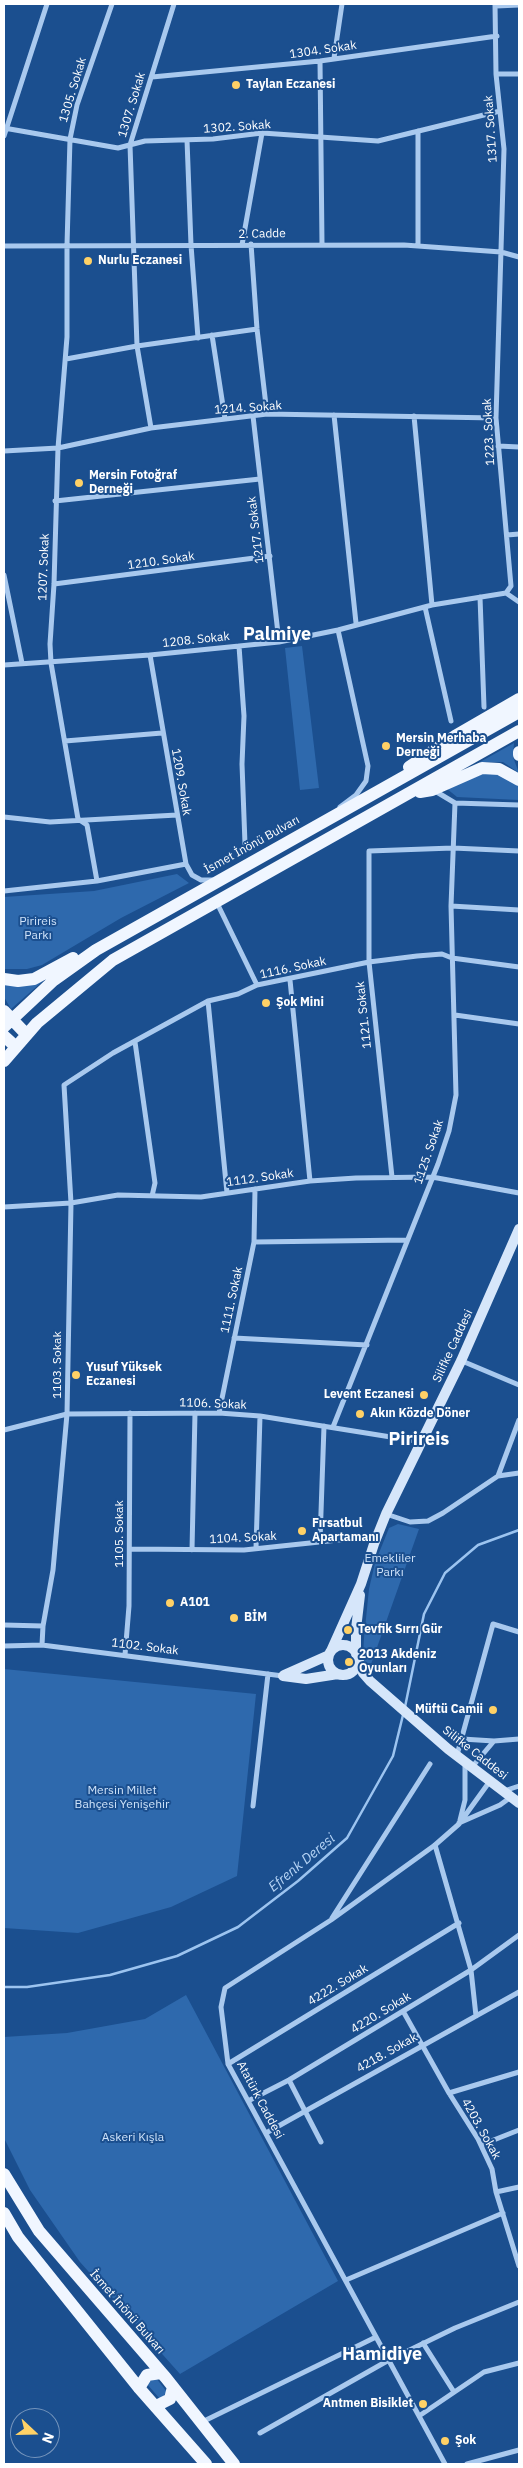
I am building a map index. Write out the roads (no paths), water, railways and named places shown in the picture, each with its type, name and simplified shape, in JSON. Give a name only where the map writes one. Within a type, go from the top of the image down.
[{"type":"main road","points":[[355,804],[425,755],[519,699]]},
{"type":"main road","name":"İsmet İnönü Bulvarı","points":[[6,1019],[54,980],[96,950],[519,712]]},
{"type":"main road","points":[[4,1061],[26,1034],[113,960],[519,731]]},
{"type":"main road","points":[[405,795],[432,790],[482,768],[499,769],[519,780]]},
{"type":"main road","points":[[4,979],[18,981],[34,979],[74,958],[96,950]]},
{"type":"main road","points":[[6,1019],[26,1034]]},
{"type":"main road","points":[[4,1036],[15,1046]]},
{"type":"main road","name":"İsmet İnönü Bulvarı","points":[[4,2174],[39,2231],[173,2387],[234,2464]]},
{"type":"main road","points":[[4,2213],[18,2237],[139,2388],[206,2464]]},
{"type":"main road","points":[[139,2388],[147,2375],[161,2373]]},
{"type":"main road","points":[[156,2406],[170,2399],[173,2387]]},
{"type":"street","points":[[4,136],[4,128],[47,4]]},
{"type":"street","name":"1305. Sokak","points":[[67,245],[70,139],[77,105],[112,4]]},
{"type":"street","name":"1307. Sokak","points":[[151,428],[137,346],[130,145],[174,4]]},
{"type":"street","points":[[334,58],[342,4]]},
{"type":"street","points":[[495,5],[519,5]]},
{"type":"street","name":"1317. Sokak","points":[[495,5],[497,36],[496,74],[504,149],[501,252]]},
{"type":"street","name":"1304. Sokak","points":[[152,77],[320,61],[497,36]]},
{"type":"street","points":[[320,61],[322,244]]},
{"type":"street","points":[[496,74],[519,74]]},
{"type":"street","name":"1302. Sokak","points":[[4,128],[118,148],[145,141],[187,140],[262,133],[378,141],[500,111]]},
{"type":"street","points":[[418,131],[418,246]]},
{"type":"street","points":[[242,245],[262,133]]},
{"type":"street","points":[[187,140],[191,245],[198,338]]},
{"type":"street","points":[[251,244],[257,329],[267,414]]},
{"type":"street","name":"2. Cadde","points":[[4,246],[322,244],[418,246],[501,252],[519,257]]},
{"type":"street","name":"1207. Sokak","points":[[67,245],[66,359],[55,501],[54,584],[50,644],[51,663],[78,819],[87,825],[97,881]]},
{"type":"street","name":"1223. Sokak","points":[[501,252],[496,418],[511,586],[506,593]]},
{"type":"street","points":[[66,359],[137,346],[257,329]]},
{"type":"street","points":[[212,335],[225,418]]},
{"type":"street","name":"1214. Sokak","points":[[4,451],[58,448],[151,428],[267,414],[496,418]]},
{"type":"street","points":[[334,415],[356,623]]},
{"type":"street","name":"1217. Sokak","points":[[253,416],[270,556],[278,642]]},
{"type":"street","points":[[414,416],[432,605]]},
{"type":"street","points":[[498,446],[519,447]]},
{"type":"street","points":[[55,501],[260,479]]},
{"type":"street","points":[[506,535],[519,534]]},
{"type":"street","name":"1210. Sokak","points":[[54,584],[270,556]]},
{"type":"street","points":[[4,575],[22,663]]},
{"type":"street","points":[[506,593],[519,602]]},
{"type":"street","name":"1208. Sokak","points":[[4,665],[150,655],[278,642],[338,630],[356,623],[432,605],[506,593]]},
{"type":"street","points":[[480,597],[484,707]]},
{"type":"street","points":[[425,607],[451,721]]},
{"type":"street","points":[[332,816],[344,802],[356,795],[366,781],[368,766],[338,630]]},
{"type":"street","points":[[239,646],[244,716],[242,764],[245,844]]},
{"type":"street","name":"1209. Sokak","points":[[150,655],[186,864]]},
{"type":"street","points":[[65,741],[162,733]]},
{"type":"street","points":[[432,790],[455,802],[519,805]]},
{"type":"street","name":"1125. Sokak","points":[[333,1428],[450,1131],[456,1095],[451,906],[455,802]]},
{"type":"street","points":[[4,817],[50,822],[177,815]]},
{"type":"street","points":[[452,848],[519,851]]},
{"type":"street","name":"1121. Sokak","points":[[392,1177],[369,962],[369,851],[452,848]]},
{"type":"street","points":[[4,890],[97,881],[186,864],[192,875],[200,880],[209,881],[226,876]]},
{"type":"street","points":[[216,902],[258,985]]},
{"type":"street","points":[[451,906],[519,910]]},
{"type":"street","name":"1116. Sokak","points":[[64,1085],[113,1053],[208,1001],[238,994],[258,985],[290,980],[369,962],[442,954],[452,958],[519,967]]},
{"type":"street","points":[[290,980],[310,1181]]},
{"type":"street","points":[[208,1001],[227,1193]]},
{"type":"street","points":[[455,1015],[519,1024]]},
{"type":"street","points":[[134,1042],[155,1183],[152,1196]]},
{"type":"street","name":"1103. Sokak","points":[[42,1645],[43,1626],[53,1570],[68,1414],[71,1202],[64,1085]]},
{"type":"street","name":"1112. Sokak","points":[[4,1207],[71,1202],[118,1195],[200,1197],[310,1181],[392,1177],[432,1177],[519,1193]]},
{"type":"street","name":"1111. Sokak","points":[[218,1413],[254,1242],[255,1189]]},
{"type":"street","name":"Silifke Caddesi","points":[[361,1584],[386,1514],[517,1243],[519,1229]]},
{"type":"street","points":[[254,1242],[406,1240]]},
{"type":"street","points":[[234,1338],[366,1345]]},
{"type":"street","points":[[461,1360],[519,1386]]},
{"type":"street","name":"1105. Sokak","points":[[125,1655],[129,1606],[130,1413]]},
{"type":"street","points":[[192,1550],[195,1413]]},
{"type":"street","name":"1106. Sokak","points":[[4,1430],[68,1414],[218,1413],[260,1416],[422,1442]]},
{"type":"street","points":[[256,1548],[260,1416]]},
{"type":"street","points":[[498,1476],[519,1420]]},
{"type":"street","points":[[320,1541],[324,1426]]},
{"type":"street","points":[[386,1514],[410,1522],[428,1521],[444,1513],[498,1476],[519,1473]]},
{"type":"street","name":"1104. Sokak","points":[[130,1549],[256,1548],[358,1538]]},
{"type":"street","points":[[361,1584],[330,1653],[328,1664],[342,1674],[370,1681]]},
{"type":"street","points":[[283,1676],[306,1679],[342,1674],[354,1670],[357,1656],[356,1628],[361,1584]]},
{"type":"street","points":[[4,1624],[43,1626]]},
{"type":"street","points":[[459,1824],[465,1800],[465,1761],[462,1739],[493,1624],[519,1632]]},
{"type":"street","name":"1102. Sokak","points":[[4,1646],[42,1645],[283,1676]]},
{"type":"street","points":[[283,1676],[330,1653],[338,1646],[347,1646],[357,1656],[363,1672],[370,1681]]},
{"type":"street","points":[[253,1806],[268,1674]]},
{"type":"street","name":"Silifke Caddesi","points":[[370,1681],[448,1749],[511,1797]]},
{"type":"street","points":[[462,1739],[494,1741],[519,1739]]},
{"type":"street","points":[[465,1761],[494,1741]]},
{"type":"street","points":[[331,1920],[430,1764]]},
{"type":"street","name":"Atatürk Caddesi","points":[[445,2464],[228,2064],[221,2007],[225,1988],[331,1920],[435,1845],[459,1824],[490,1781]]},
{"type":"street","name":"Atatürk Caddesi","points":[[459,1824],[500,1805],[511,1797],[519,1786]]},
{"type":"street","points":[[435,1845],[471,1970],[476,2016]]},
{"type":"street","name":"4222. Sokak","points":[[228,2064],[459,1923]]},
{"type":"street","name":"4220. Sokak","points":[[248,2101],[290,2080],[471,1970],[519,1935]]},
{"type":"street","name":"4218. Sokak","points":[[266,2133],[519,1992]]},
{"type":"street","name":"4203. Sokak","points":[[403,2011],[481,2145],[492,2169],[496,2192],[519,2266]]},
{"type":"street","points":[[449,2093],[519,2072]]},
{"type":"street","points":[[290,2080],[321,2142]]},
{"type":"street","points":[[481,2145],[519,2130]]},
{"type":"street","points":[[496,2192],[519,2187]]},
{"type":"street","points":[[346,2280],[503,2214]]},
{"type":"street","points":[[260,2432],[389,2360],[423,2343],[519,2302]]},
{"type":"street","points":[[202,2422],[376,2337]]},
{"type":"street","points":[[423,2343],[454,2392]]},
{"type":"street","points":[[419,2416],[484,2372],[519,2362]]},
{"type":"street","points":[[467,2464],[519,2450]]},
{"type":"waterway","name":"Efrenk Deresi","points":[[405,1707],[424,1614],[445,1573],[478,1545],[519,1530]]},
{"type":"waterway","name":"Efrenk Deresi","points":[[4,1987],[27,1987],[110,1975],[177,1956],[238,1927],[298,1881],[347,1838],[393,1756],[403,1715]]},
{"type":"place","name":"Taylan Eczanesi","points":[[236,85]]},
{"type":"place","name":"Nurlu Eczanesi","points":[[88,261]]},
{"type":"place","name":"Mersin Fotoğraf Derneği","points":[[79,483]]},
{"type":"place","name":"Mersin Merhaba Derneği","points":[[386,746]]},
{"type":"place","name":"Şok Mini","points":[[266,1003]]},
{"type":"place","name":"Yusuf Yüksek Eczanesi","points":[[76,1375]]},
{"type":"place","name":"Levent Eczanesi","points":[[424,1395]]},
{"type":"place","name":"Akın Közde Döner","points":[[360,1414]]},
{"type":"place","name":"Fırsatbul Apartamanı","points":[[302,1531]]},
{"type":"place","name":"A101","points":[[170,1603]]},
{"type":"place","name":"BİM","points":[[234,1618]]},
{"type":"place","name":"Tevfik Sırrı Gür","points":[[348,1630]]},
{"type":"place","name":"2013 Akdeniz Oyunları","points":[[349,1662]]},
{"type":"place","name":"Müftü Camii","points":[[493,1710]]},
{"type":"place","name":"Antmen Bisiklet","points":[[423,2404]]},
{"type":"place","name":"Şok","points":[[445,2441]]},
{"type":"district","name":"Palmiye","points":[[277,635]]},
{"type":"district","name":"Pirireis","points":[[419,1440]]},
{"type":"district","name":"Hamidiye","points":[[382,2355]]},
{"type":"park label","name":"Pirireis Parkı","points":[[38,929]]},
{"type":"park label","name":"Emekliler Parkı","points":[[390,1566]]},
{"type":"park label","name":"Mersin Millet Bahçesi Yenişehir","points":[[122,1798]]},
{"type":"park label","name":"Askeri Kışla","points":[[133,2138]]}]
